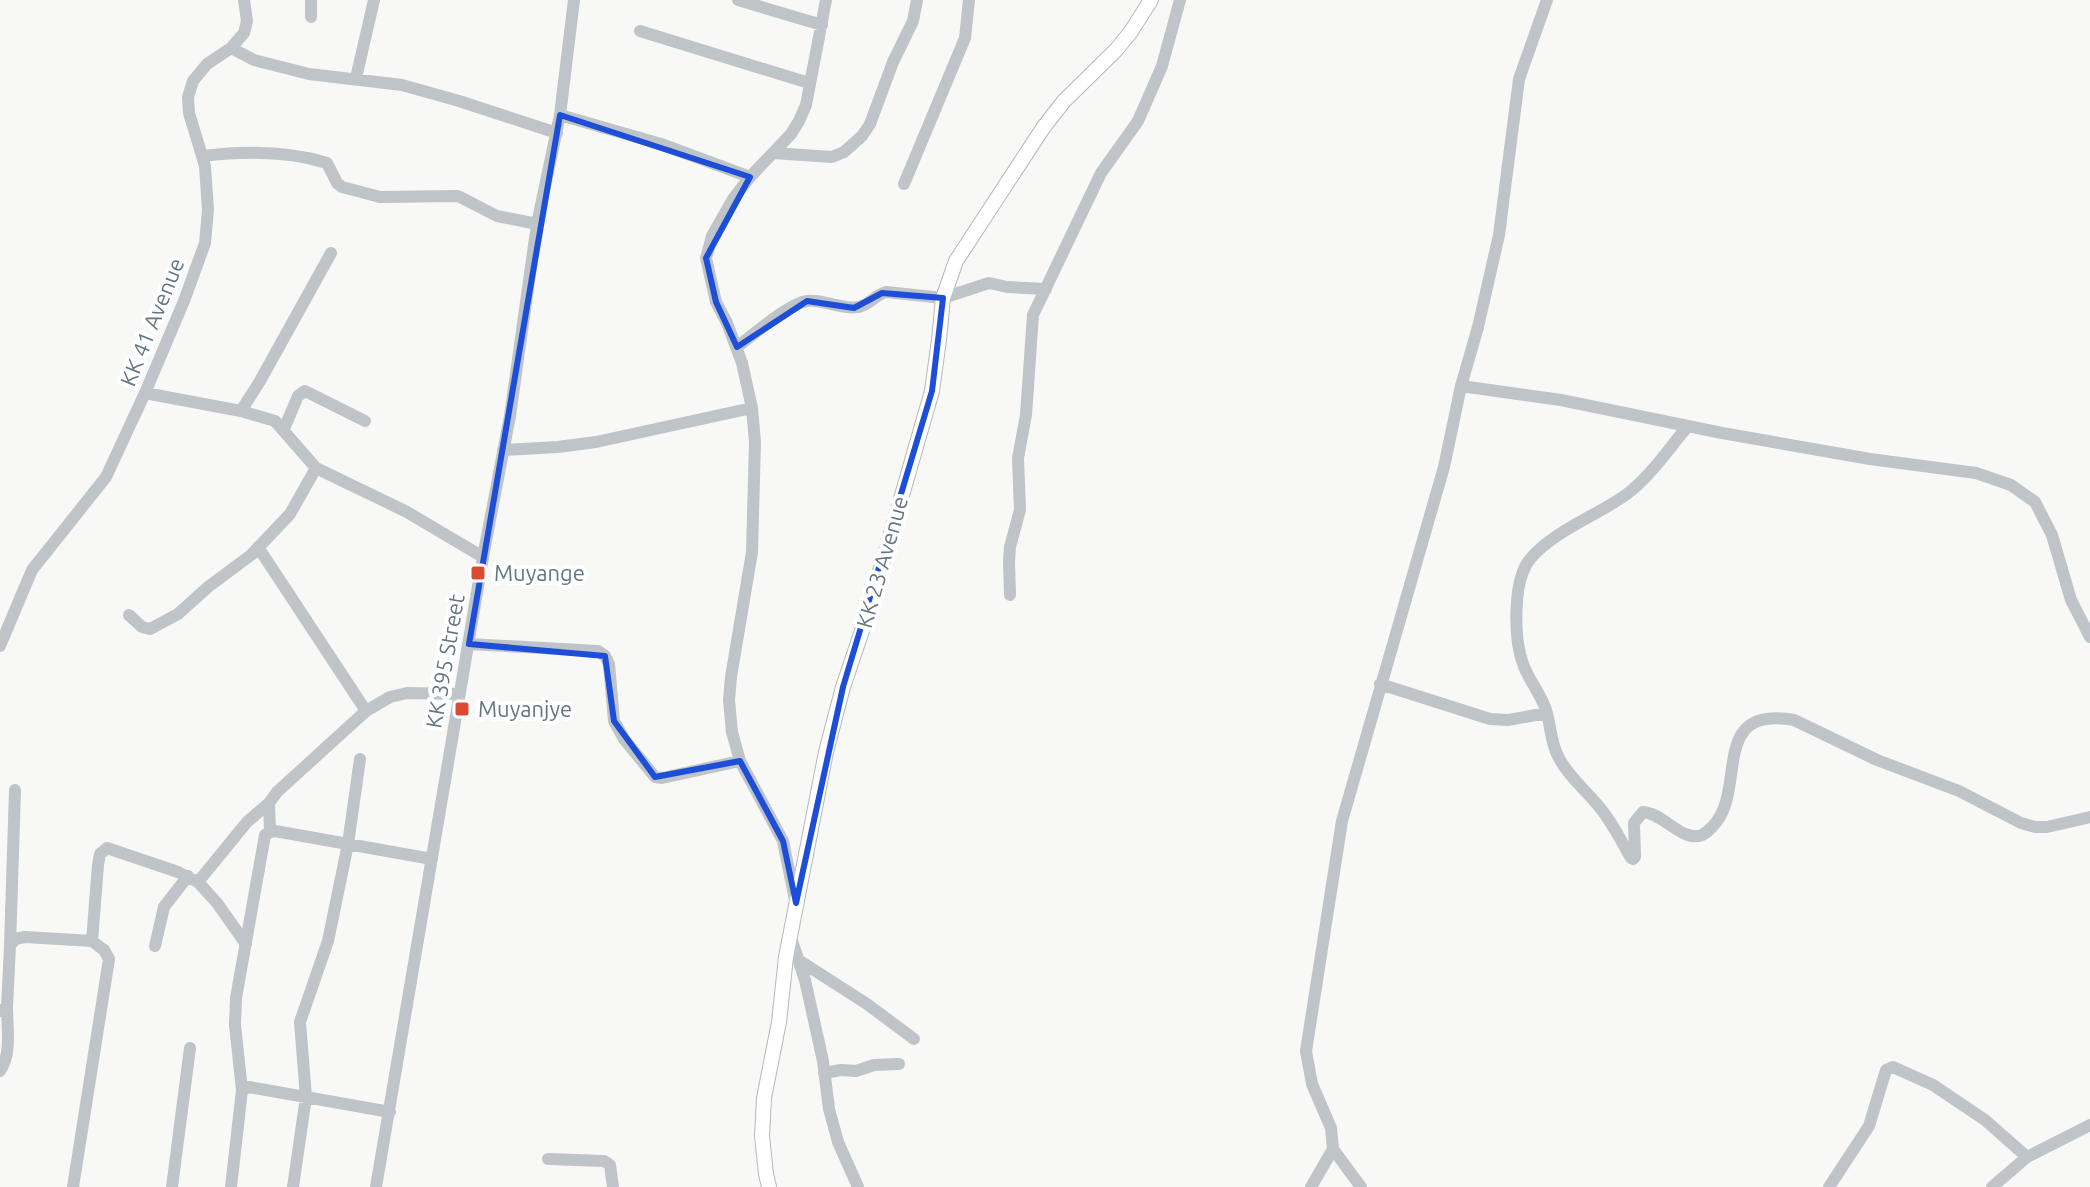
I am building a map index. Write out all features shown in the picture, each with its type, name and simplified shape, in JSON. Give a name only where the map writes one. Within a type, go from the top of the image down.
[{"type":"main road","name":"KK 23 Avenue","points":[[769,1187],[762,1136],[764,1098],[779,1022],[796,903],[826,752],[843,687],[869,610],[932,391],[943,298],[956,261],[1021,159],[1064,101],[1123,42],[1151,0]]},
{"type":"street","name":"KK 41 Avenue","points":[[0,646],[32,570],[106,477],[184,301],[205,243],[208,210],[205,166],[189,113],[188,97],[193,81],[207,64],[231,48],[244,33],[247,21],[244,0]]},
{"type":"street","points":[[311,0],[311,17]]},
{"type":"street","points":[[356,78],[374,0]]},
{"type":"street","name":"KK 395 Street","points":[[376,1187],[524,326],[537,224],[557,133],[574,0]]},
{"type":"street","points":[[738,0],[822,25]]},
{"type":"street","points":[[796,903],[783,841],[740,761],[732,732],[729,700],[731,677],[752,552],[755,442],[752,408],[737,347],[716,302],[706,258],[712,236],[733,199],[799,121],[806,105],[826,0]]},
{"type":"street","points":[[773,153],[832,157],[844,152],[862,136],[870,124],[893,62],[913,21],[917,0]]},
{"type":"street","points":[[904,184],[965,38],[969,0]]},
{"type":"street","points":[[1010,595],[1010,547],[1020,510],[1018,458],[1026,415],[1033,315],[1101,173],[1138,121],[1162,66],[1180,0]]},
{"type":"street","points":[[1361,1187],[1333,1149],[1331,1128],[1312,1084],[1306,1051],[1342,821],[1444,467],[1499,235],[1519,79],[1547,0]]},
{"type":"street","points":[[640,31],[809,83]]},
{"type":"street","points":[[231,48],[254,60],[309,74],[402,85],[557,133]]},
{"type":"street","points":[[560,115],[661,144],[750,177]]},
{"type":"street","points":[[202,156],[238,152],[297,155],[327,163],[342,187],[380,197],[458,196],[497,216],[537,224]]},
{"type":"street","points":[[241,411],[331,253]]},
{"type":"street","points":[[737,347],[782,313],[807,301],[854,308],[886,292],[943,298],[989,283],[1046,289]]},
{"type":"street","points":[[1461,386],[1561,400],[1870,459],[1976,473],[2011,485],[2035,502],[2052,535],[2071,600],[2090,637]]},
{"type":"street","points":[[284,429],[298,396],[305,391],[365,421]]},
{"type":"street","points":[[145,393],[241,411],[275,421],[316,468],[407,512],[483,557]]},
{"type":"street","points":[[503,450],[596,442],[752,408]]},
{"type":"street","points":[[1688,426],[1628,493],[1559,535],[1530,558],[1522,574],[1517,608],[1519,651],[1547,713],[1550,736],[1558,758],[1596,803],[1631,858],[1635,857],[1634,823],[1643,812],[1650,812],[1685,834],[1697,837],[1707,833],[1718,821],[1727,799],[1736,744],[1746,730],[1758,721],[1779,718],[1794,720],[1877,760],[1959,791],[2021,823],[2047,827],[2090,817]]},
{"type":"street","points":[[129,615],[142,627],[150,629],[178,614],[208,587],[240,565],[281,526],[316,468]]},
{"type":"street","points":[[258,547],[366,711]]},
{"type":"street","points":[[469,644],[598,651],[605,656],[609,664],[614,721],[624,739],[655,777],[740,761]]},
{"type":"street","points":[[1380,684],[1490,719],[1508,720],[1547,713]]},
{"type":"street","points":[[155,946],[164,907],[277,792],[366,711],[390,697],[407,693],[460,694]]},
{"type":"street","points":[[293,1187],[306,1097],[300,1022],[328,941],[348,844],[360,759]]},
{"type":"street","points":[[0,1071],[7,1058],[4,1009],[10,946],[15,790]]},
{"type":"street","points":[[269,803],[270,832]]},
{"type":"street","points":[[231,1187],[242,1090],[235,1025],[236,998],[265,835],[275,831],[432,859]]},
{"type":"street","points":[[92,941],[100,854],[107,848],[113,848],[193,879],[217,903],[246,944]]},
{"type":"street","points":[[790,935],[805,980],[829,1109],[838,1142],[858,1187]]},
{"type":"street","points":[[10,946],[15,939],[25,937],[92,941],[104,950],[109,959],[73,1187]]},
{"type":"street","points":[[800,961],[914,1039]]},
{"type":"street","points":[[172,1187],[190,1048]]},
{"type":"street","points":[[824,1073],[899,1064]]},
{"type":"street","points":[[1829,1187],[1869,1126],[1889,1067],[1933,1085],[1985,1120],[2027,1157]]},
{"type":"street","points":[[242,1090],[249,1087],[390,1112]]},
{"type":"street","points":[[1992,1187],[2027,1157],[2090,1125]]},
{"type":"street","points":[[1311,1187],[1333,1149]]},
{"type":"street","points":[[548,1159],[604,1161],[610,1165],[613,1187]]},
{"type":"highlighted area","points":[[560,115],[750,177],[706,258],[716,302],[737,347],[807,301],[854,308],[882,293],[943,298],[932,391],[843,687],[796,903],[783,841],[740,761],[655,777],[614,721],[605,656],[469,644]]},
{"type":"place","name":"Muyange","points":[[478,573]]},
{"type":"place","name":"Muyanjye","points":[[462,709]]}]
